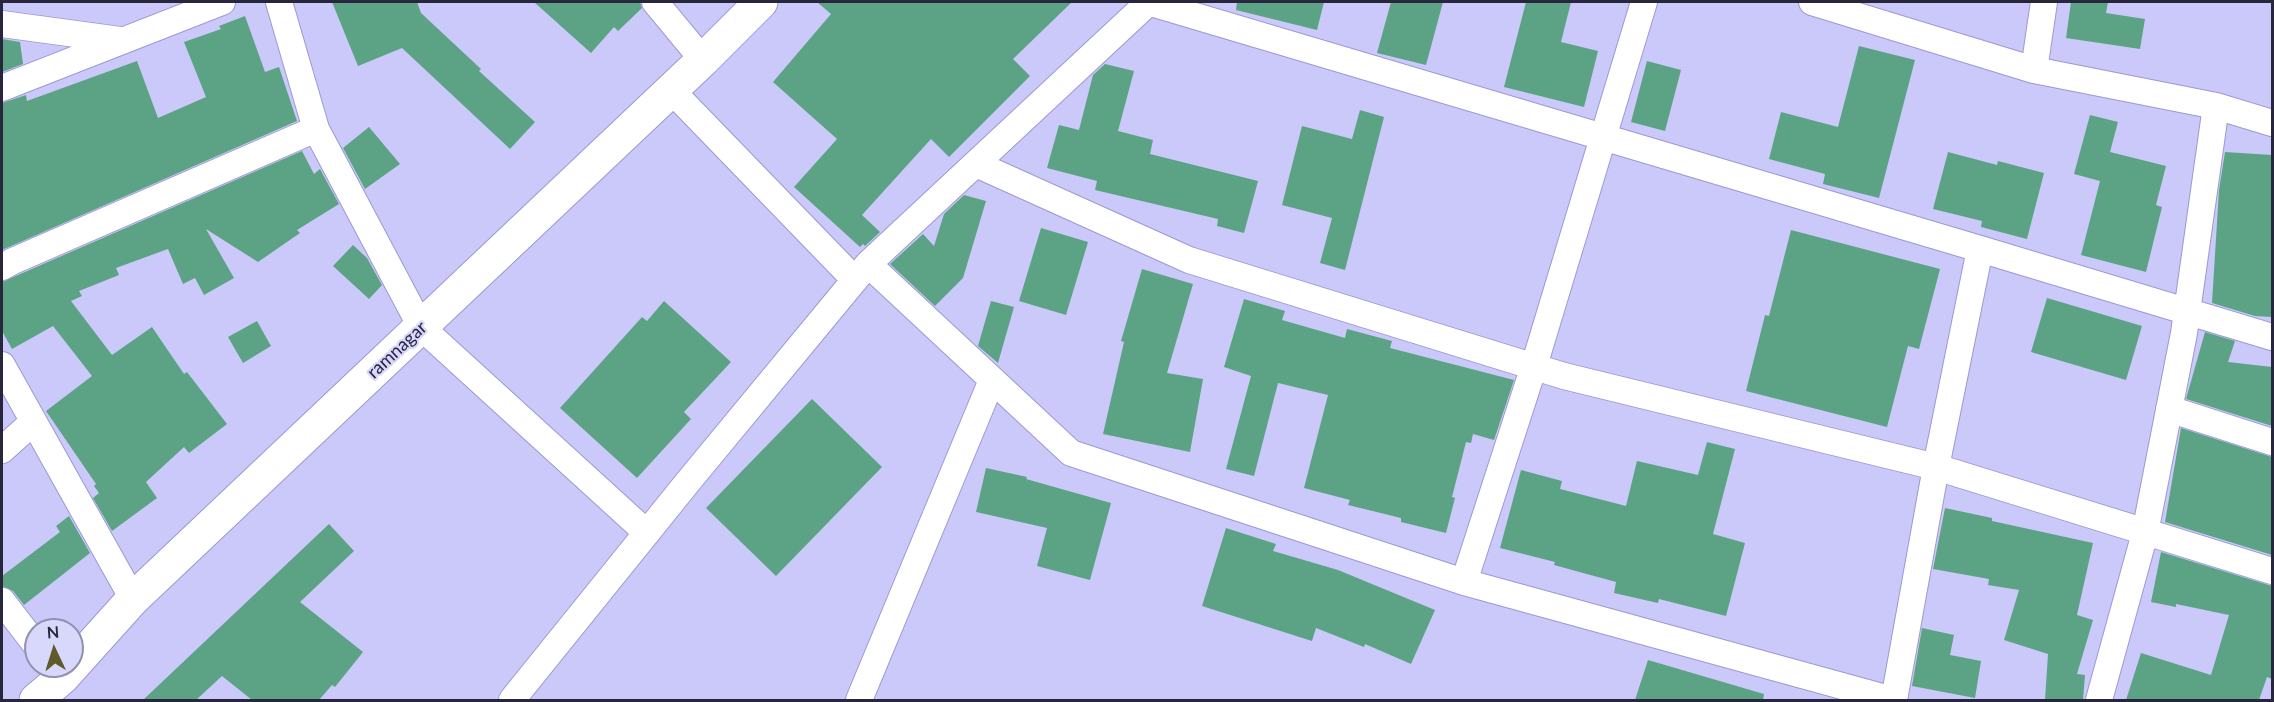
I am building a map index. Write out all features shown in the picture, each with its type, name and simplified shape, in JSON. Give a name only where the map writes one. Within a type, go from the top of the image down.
[{"type":"main road","name":"ramnagar","points":[[84,646],[703,60],[761,2]]},
{"type":"main road","name":"ramnagar","points":[[36,700],[52,678]]},
{"type":"street","points":[[2,88],[222,2]]},
{"type":"street","points":[[279,2],[316,129],[421,327],[647,533]]},
{"type":"street","points":[[655,2],[703,60]]},
{"type":"street","points":[[512,700],[862,272],[1149,2],[2272,337]]},
{"type":"street","points":[[1464,582],[1534,366],[1644,2]]},
{"type":"street","points":[[1812,2],[1838,5],[2034,70],[2216,106],[2272,123]]},
{"type":"street","points":[[2034,70],[2044,2]]},
{"type":"street","points":[[2,24],[122,40]]},
{"type":"street","points":[[671,90],[862,272],[992,380],[1071,453],[1464,582],[1893,700],[1936,467],[1980,249]]},
{"type":"street","points":[[2099,700],[2145,533],[2187,311],[2216,106]]},
{"type":"street","points":[[2,267],[316,129]]},
{"type":"street","points":[[976,164],[1189,260],[1564,376],[1936,467],[2272,571]]},
{"type":"street","points":[[2,365],[133,599]]},
{"type":"street","points":[[859,700],[992,380]]},
{"type":"street","points":[[2169,409],[2272,442]]},
{"type":"street","points":[[2,450],[33,423]]},
{"type":"street","points":[[2,601],[24,629]]},
{"type":"building","points":[[332,2],[417,2],[421,13],[481,69],[479,71],[535,122],[510,149],[402,48],[358,66]]},
{"type":"building","points":[[534,2],[640,2],[642,8],[618,31],[614,27],[591,53]]},
{"type":"building","points":[[817,2],[1072,2],[1013,59],[1030,76],[949,157],[931,139],[862,215],[880,232],[865,246],[863,244],[860,247],[794,187],[837,139],[773,82],[831,14]]},
{"type":"building","points":[[1237,2],[1324,2],[1317,30],[1236,10]]},
{"type":"building","points":[[1391,2],[1443,2],[1426,65],[1377,53]]},
{"type":"building","points":[[1526,2],[1571,2],[1561,42],[1598,51],[1584,107],[1504,87]]},
{"type":"building","points":[[2071,2],[2108,2],[2106,13],[2145,19],[2140,49],[2066,38]]},
{"type":"building","points":[[245,16],[265,72],[279,67],[297,121],[2,250],[2,103],[26,95],[27,101],[137,61],[158,118],[206,97],[184,42],[221,29],[219,26]]},
{"type":"building","points":[[2,39],[20,42],[23,64],[2,72]]},
{"type":"building","points":[[1859,46],[1915,60],[1879,198],[1823,184],[1825,174],[1769,159],[1781,112],[1838,127]]},
{"type":"building","points":[[1647,61],[1681,70],[1665,131],[1631,122]]},
{"type":"building","points":[[1105,64],[1134,71],[1118,131],[1153,140],[1150,154],[1258,181],[1244,233],[1217,226],[1218,219],[1095,190],[1097,181],[1047,168],[1059,125],[1079,130],[1093,75]]},
{"type":"building","points":[[1360,110],[1384,117],[1345,270],[1320,263],[1332,218],[1282,205],[1302,126],[1352,139]]},
{"type":"building","points":[[2090,115],[2118,122],[2110,152],[2166,166],[2156,205],[2162,207],[2146,272],[2081,255],[2100,181],[2074,174]]},
{"type":"building","points":[[369,127],[400,164],[365,189],[343,148]]},
{"type":"building","points":[[302,151],[314,174],[320,169],[339,204],[297,230],[300,233],[258,262],[206,229],[234,278],[204,295],[195,278],[183,284],[168,249],[116,268],[119,275],[79,291],[82,296],[71,301],[112,355],[152,327],[184,374],[187,372],[227,424],[189,453],[184,447],[146,482],[157,498],[112,531],[93,498],[99,493],[94,486],[96,484],[46,411],[92,376],[53,326],[12,349],[2,331],[2,282]]},
{"type":"building","points":[[1948,152],[1997,165],[1998,161],[2044,173],[2027,239],[1981,227],[1982,221],[1933,209]]},
{"type":"building","points":[[2225,152],[2272,155],[2272,317],[2255,316],[2212,303],[2219,190]]},
{"type":"building","points":[[964,195],[986,201],[963,278],[935,306],[890,264],[923,234],[934,246],[944,214]]},
{"type":"building","points":[[1041,228],[1088,242],[1066,315],[1019,301]]},
{"type":"building","points":[[1791,230],[1940,269],[1919,349],[1908,346],[1887,427],[1746,391],[1765,315],[1769,316]]},
{"type":"building","points":[[353,245],[367,258],[382,285],[369,299],[333,266]]},
{"type":"building","points":[[1142,269],[1193,284],[1167,373],[1203,379],[1190,452],[1103,434],[1124,342],[1121,341]]},
{"type":"building","points":[[2047,298],[2142,326],[2126,380],[2031,352]]},
{"type":"building","points":[[1244,299],[1285,311],[1282,320],[1345,338],[1347,329],[1392,341],[1390,348],[1514,380],[1494,440],[1473,434],[1471,443],[1466,442],[1452,497],[1455,498],[1446,533],[1401,522],[1401,518],[1348,505],[1350,500],[1304,488],[1328,395],[1278,383],[1254,476],[1226,469],[1251,376],[1224,367]]},
{"type":"building","points":[[664,301],[731,362],[684,412],[691,419],[637,478],[560,408],[642,317],[647,321]]},
{"type":"building","points":[[991,301],[1014,307],[998,363],[978,346]]},
{"type":"building","points":[[257,321],[271,346],[243,363],[228,337]]},
{"type":"building","points":[[2205,332],[2235,341],[2228,362],[2272,367],[2272,426],[2186,399]]},
{"type":"building","points":[[812,399],[882,467],[776,576],[706,508]]},
{"type":"building","points":[[2181,428],[2272,457],[2272,555],[2165,522]]},
{"type":"building","points":[[1707,442],[1735,449],[1713,534],[1745,543],[1726,616],[1659,599],[1658,603],[1614,593],[1616,582],[1554,565],[1555,562],[1500,548],[1521,470],[1562,481],[1560,489],[1626,506],[1637,461],[1698,475]]},
{"type":"building","points":[[986,468],[1027,477],[1026,479],[1111,503],[1090,580],[1037,566],[1047,528],[976,512]]},
{"type":"building","points":[[1945,508],[1992,518],[1992,521],[2093,543],[2077,615],[2093,620],[2077,674],[2085,675],[2083,700],[2045,700],[2048,654],[2004,640],[2019,590],[1988,585],[1989,579],[1933,569]]},
{"type":"building","points":[[69,516],[90,553],[24,605],[13,591],[2,586],[2,576],[60,532],[56,526]]},
{"type":"building","points":[[329,524],[354,551],[300,602],[363,652],[335,687],[332,685],[319,700],[252,700],[222,676],[196,700],[143,700]]},
{"type":"building","points":[[1226,528],[1276,544],[1273,551],[1338,570],[1435,610],[1411,664],[1365,644],[1364,647],[1316,628],[1312,641],[1202,606]]},
{"type":"building","points":[[2161,552],[2272,586],[2272,679],[2267,677],[2259,700],[2126,700],[2141,653],[2211,675],[2229,615],[2176,604],[2176,607],[2151,602]]},
{"type":"building","points":[[1922,628],[1954,635],[1950,655],[1981,661],[1975,698],[1912,686]]},
{"type":"building","points":[[1648,660],[1764,694],[1763,700],[1635,700]]}]
